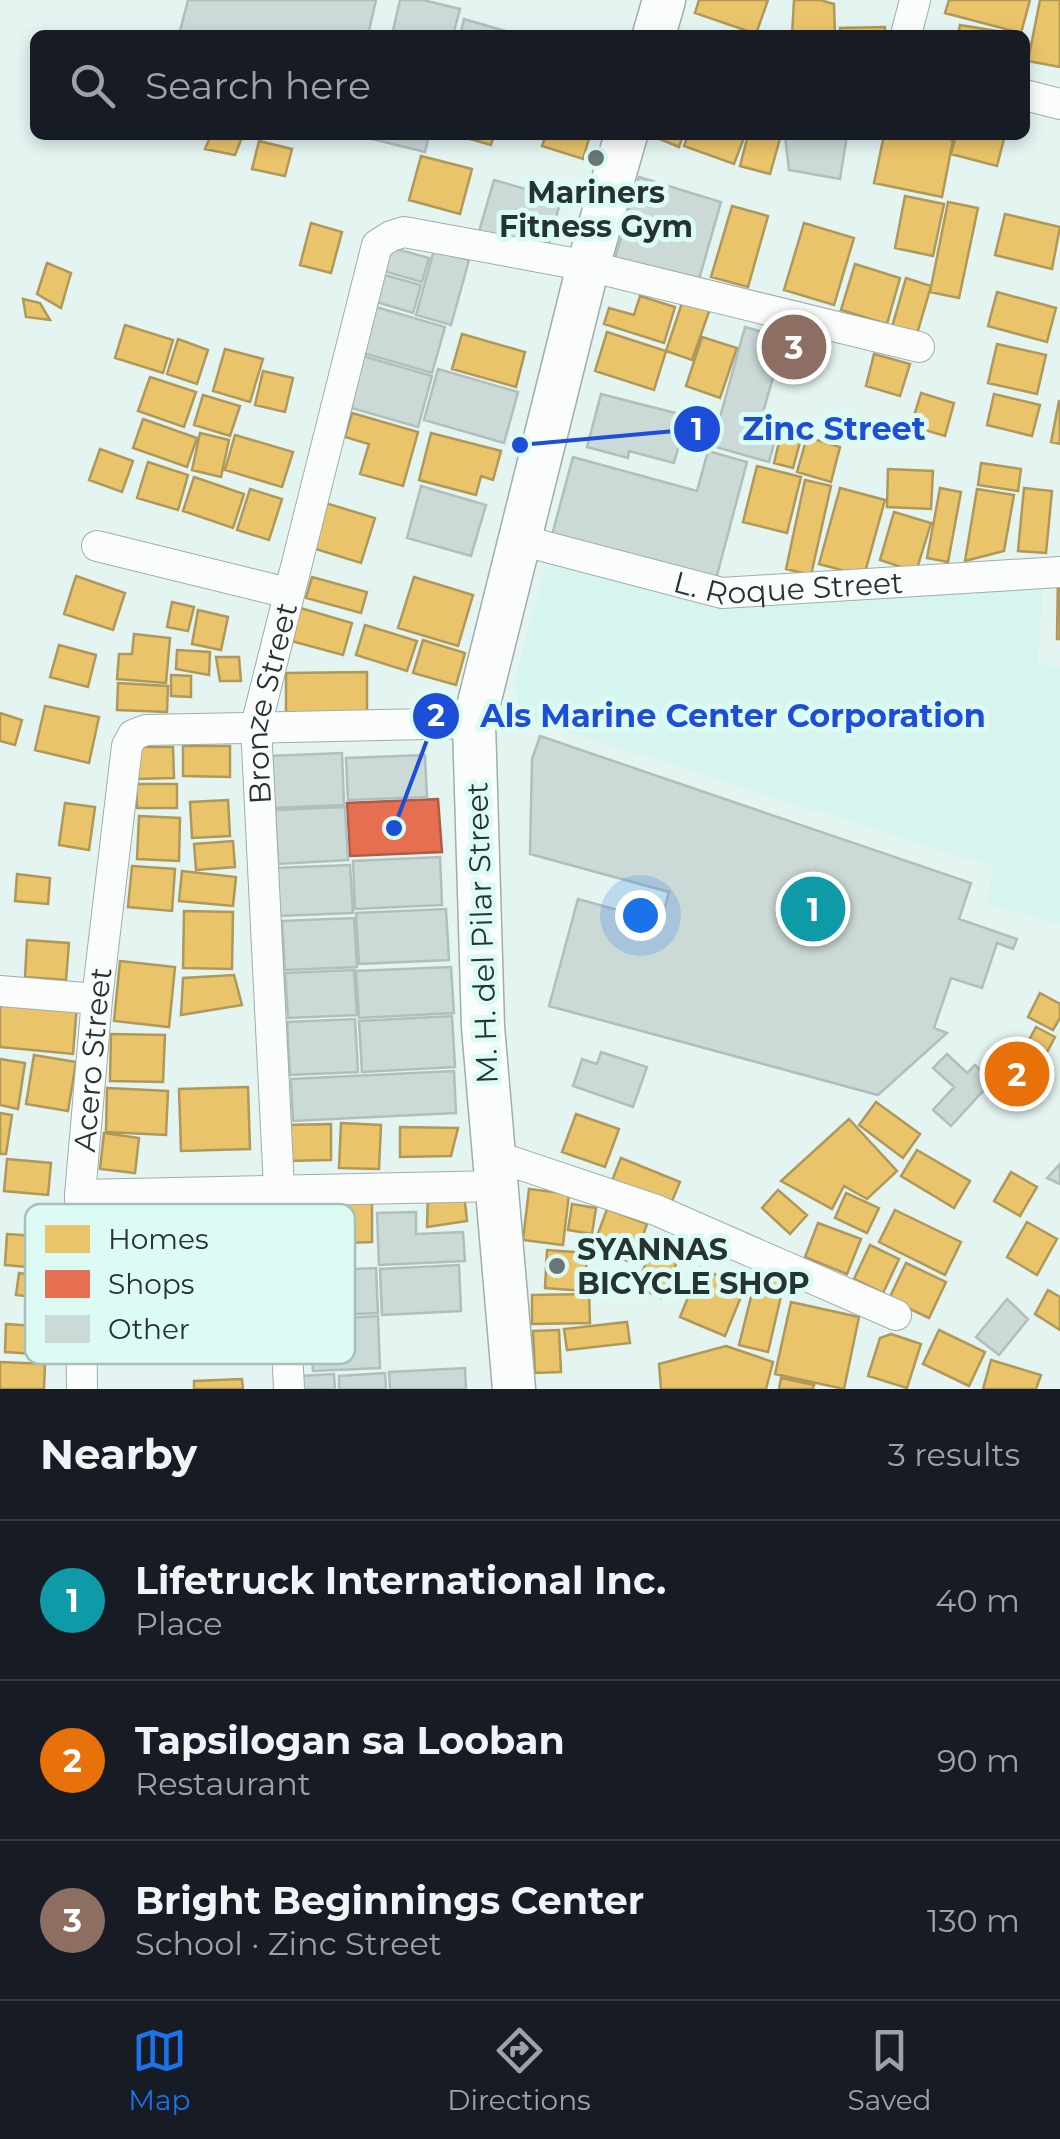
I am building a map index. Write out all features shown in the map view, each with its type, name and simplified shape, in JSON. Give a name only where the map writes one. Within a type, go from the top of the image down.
[{"type":"main road","points":[[655,30],[664,0]]},
{"type":"main road","name":"M. H. del Pilar Street","points":[[514,1389],[483,1027],[474,723],[588,266],[625,140]]},
{"type":"street","points":[[907,30],[915,0]]},
{"type":"street","points":[[1030,96],[1060,104]]},
{"type":"street","name":"Bronze Street","points":[[280,1204],[256,726],[378,245],[404,232],[588,266],[920,347]]},
{"type":"street","name":"L. Roque Street","points":[[520,540],[722,593],[1060,572]]},
{"type":"street","points":[[97,546],[288,593]]},
{"type":"street","points":[[256,726],[474,723]]},
{"type":"street","name":"Acero Street","points":[[80,1204],[97,999],[127,746],[133,735],[146,730],[256,726]]},
{"type":"street","points":[[0,990],[97,999]]},
{"type":"street","points":[[80,1195],[280,1193],[496,1171],[656,1210],[896,1315]]},
{"type":"street","name":"Acero Street","points":[[82,1364],[82,1389]]},
{"type":"street","name":"Bronze Street","points":[[287,1364],[288,1389]]},
{"type":"shaded area","points":[[547,558],[752,608],[1043,582],[1038,663],[1060,668],[1060,924],[987,904],[994,867],[521,717],[515,681]]},
{"type":"building: Homes","points":[[699,0],[768,0],[757,30],[744,30],[695,13]]},
{"type":"building: Homes","points":[[794,0],[834,4],[835,30],[792,30]]},
{"type":"building: Homes","points":[[949,0],[1030,0],[1022,30],[945,13]]},
{"type":"building: Homes","points":[[1040,0],[1060,0],[1060,67],[1030,61]]},
{"type":"building: Homes","points":[[960,25],[991,30],[959,30]]},
{"type":"building: Homes","points":[[885,27],[885,30],[840,30]]},
{"type":"building: Homes","points":[[209,140],[241,140],[235,155],[205,149]]},
{"type":"building: Homes","points":[[544,140],[589,140],[583,159],[542,146]]},
{"type":"building: Homes","points":[[662,140],[681,140],[679,147]]},
{"type":"building: Homes","points":[[686,140],[743,140],[734,164],[684,146]]},
{"type":"building: Homes","points":[[747,140],[780,140],[770,174],[740,166]]},
{"type":"building: Homes","points":[[883,140],[953,140],[942,197],[874,183]]},
{"type":"building: Homes","points":[[955,140],[1004,140],[997,166],[951,154]]},
{"type":"building: Homes","points":[[259,141],[292,149],[285,176],[252,169]]},
{"type":"building: Homes","points":[[421,156],[472,169],[460,214],[409,200]]},
{"type":"building: Homes","points":[[905,196],[944,204],[933,256],[895,248]]},
{"type":"building: Homes","points":[[948,202],[978,208],[959,298],[930,292]]},
{"type":"building: Homes","points":[[732,206],[768,216],[748,287],[711,277]]},
{"type":"building: Homes","points":[[1005,214],[1060,227],[1052,269],[995,255]]},
{"type":"building: Homes","points":[[311,223],[342,232],[331,273],[300,265]]},
{"type":"building: Homes","points":[[804,223],[854,238],[834,305],[784,290]]},
{"type":"building: Homes","points":[[47,263],[71,273],[61,308],[37,294]]},
{"type":"building: Homes","points":[[855,264],[900,278],[887,324],[841,310]]},
{"type":"building: Homes","points":[[906,278],[931,286],[917,334],[892,327]]},
{"type":"building: Homes","points":[[997,292],[1056,308],[1047,342],[988,326]]},
{"type":"building: Homes","points":[[640,296],[675,307],[664,343],[604,324],[609,308],[634,315]]},
{"type":"building: Homes","points":[[684,297],[711,306],[692,360],[666,351]]},
{"type":"building: Homes","points":[[23,299],[40,303],[50,320],[26,317]]},
{"type":"building: Homes","points":[[125,325],[173,340],[163,373],[115,358]]},
{"type":"building: Homes","points":[[607,332],[666,351],[654,390],[595,371]]},
{"type":"building: Homes","points":[[462,334],[525,352],[516,387],[452,369]]},
{"type":"building: Homes","points":[[702,337],[737,348],[720,398],[686,386]]},
{"type":"building: Homes","points":[[178,339],[208,350],[197,384],[167,374]]},
{"type":"building: Homes","points":[[997,344],[1046,355],[1037,394],[988,383]]},
{"type":"building: Homes","points":[[225,349],[263,359],[250,402],[213,391]]},
{"type":"building: Homes","points":[[874,354],[910,364],[900,396],[866,386]]},
{"type":"building: Homes","points":[[263,371],[293,378],[285,412],[255,405]]},
{"type":"building: Homes","points":[[150,377],[196,392],[184,427],[138,411]]},
{"type":"building: Homes","points":[[921,393],[954,403],[945,436],[911,426]]},
{"type":"building: Homes","points":[[994,394],[1040,405],[1032,436],[987,425]]},
{"type":"building: Homes","points":[[203,395],[240,406],[230,436],[194,425]]},
{"type":"building: Homes","points":[[1060,401],[1060,444],[1051,442]]},
{"type":"building: Homes","points":[[352,413],[418,432],[403,486],[360,474],[369,444],[345,437]]},
{"type":"building: Homes","points":[[143,419],[197,438],[187,467],[133,448]]},
{"type":"building: Homes","points":[[782,430],[802,435],[793,468],[774,463]]},
{"type":"building: Homes","points":[[200,433],[229,440],[221,477],[192,470]]},
{"type":"building: Homes","points":[[431,433],[501,451],[493,480],[481,476],[476,495],[419,480]]},
{"type":"building: Homes","points":[[235,435],[293,452],[282,487],[225,470]]},
{"type":"building: Homes","points":[[807,437],[840,447],[831,482],[797,472]]},
{"type":"building: Homes","points":[[100,449],[133,461],[122,492],[89,480]]},
{"type":"building: Homes","points":[[148,462],[188,475],[178,510],[137,498]]},
{"type":"building: Homes","points":[[981,463],[1021,469],[1018,491],[978,485]]},
{"type":"building: Homes","points":[[757,466],[801,477],[787,533],[743,522]]},
{"type":"building: Homes","points":[[888,469],[933,471],[931,509],[887,507]]},
{"type":"building: Homes","points":[[194,477],[244,494],[233,528],[183,511]]},
{"type":"building: Homes","points":[[805,480],[831,486],[811,575],[786,569]]},
{"type":"building: Homes","points":[[840,488],[885,500],[864,576],[819,564]]},
{"type":"building: Homes","points":[[940,488],[961,492],[948,562],[927,558]]},
{"type":"building: Homes","points":[[1024,488],[1052,491],[1046,553],[1018,551]]},
{"type":"building: Homes","points":[[250,489],[282,499],[269,540],[237,530]]},
{"type":"building: Homes","points":[[977,489],[1014,495],[1004,551],[965,561]]},
{"type":"building: Homes","points":[[322,502],[375,518],[361,563],[309,547]]},
{"type":"building: Homes","points":[[894,512],[931,523],[916,572],[880,560]]},
{"type":"building: Homes","points":[[1060,575],[1060,639],[1057,639]]},
{"type":"building: Homes","points":[[76,576],[125,593],[113,630],[64,614]]},
{"type":"building: Homes","points":[[312,577],[367,592],[361,613],[306,598]]},
{"type":"building: Homes","points":[[414,577],[473,595],[458,646],[398,628]]},
{"type":"building: Homes","points":[[172,602],[194,607],[188,631],[167,627]]},
{"type":"building: Homes","points":[[297,607],[352,623],[343,655],[288,640]]},
{"type":"building: Homes","points":[[198,610],[228,617],[221,650],[192,644]]},
{"type":"building: Homes","points":[[365,625],[417,641],[407,671],[356,655]]},
{"type":"building: Homes","points":[[134,634],[170,638],[166,683],[117,679],[119,654],[132,654]]},
{"type":"building: Homes","points":[[423,640],[465,653],[456,685],[413,673]]},
{"type":"building: Homes","points":[[59,645],[96,655],[88,687],[50,677]]},
{"type":"building: Homes","points":[[177,650],[210,652],[209,675],[176,669]]},
{"type":"building: Homes","points":[[216,657],[239,657],[241,681],[220,681]]},
{"type":"building: Homes","points":[[367,672],[367,713],[286,713],[286,673]]},
{"type":"building: Homes","points":[[171,675],[191,676],[191,697],[171,696]]},
{"type":"building: Homes","points":[[118,683],[168,686],[167,712],[117,710]]},
{"type":"building: Homes","points":[[45,706],[99,717],[89,763],[35,750]]},
{"type":"building: Homes","points":[[0,713],[22,720],[15,745],[0,741]]},
{"type":"building: Homes","points":[[183,746],[230,746],[230,777],[183,776]]},
{"type":"building: Homes","points":[[133,747],[173,747],[174,778],[134,779]]},
{"type":"building: Homes","points":[[136,784],[177,784],[177,808],[137,808]]},
{"type":"building: Homes","points":[[228,800],[230,836],[192,838],[190,802]]},
{"type":"building: Homes","points":[[65,803],[95,807],[89,850],[59,845]]},
{"type":"building: Homes","points":[[139,816],[180,818],[179,861],[137,859]]},
{"type":"building: Homes","points":[[233,841],[235,867],[196,870],[194,844]]},
{"type":"building: Homes","points":[[132,866],[175,869],[172,911],[128,907]]},
{"type":"building: Homes","points":[[182,871],[236,877],[233,906],[179,901]]},
{"type":"building: Homes","points":[[17,874],[50,878],[48,904],[15,901]]},
{"type":"building: Homes","points":[[184,911],[233,912],[232,969],[183,968]]},
{"type":"building: Homes","points":[[27,940],[69,943],[66,980],[25,977]]},
{"type":"building: Homes","points":[[120,961],[175,967],[169,1027],[114,1021]]},
{"type":"building: Homes","points":[[234,975],[242,1005],[181,1015],[183,978]]},
{"type":"building: Homes","points":[[1040,993],[1060,1004],[1060,1018],[1053,1030],[1028,1017]]},
{"type":"building: Homes","points":[[0,997],[77,1004],[73,1054],[0,1047]]},
{"type":"building: Homes","points":[[1036,1027],[1055,1037],[1037,1071],[1018,1061]]},
{"type":"building: Homes","points":[[111,1034],[165,1035],[163,1082],[110,1081]]},
{"type":"building: Homes","points":[[34,1055],[76,1062],[68,1111],[26,1104]]},
{"type":"building: Homes","points":[[0,1059],[25,1063],[18,1109],[0,1105]]},
{"type":"building: Homes","points":[[248,1087],[250,1149],[181,1151],[179,1089]]},
{"type":"building: Homes","points":[[107,1088],[168,1091],[166,1135],[106,1132]]},
{"type":"building: Homes","points":[[876,1102],[920,1134],[903,1158],[859,1125]]},
{"type":"building: Homes","points":[[0,1113],[12,1115],[6,1154],[0,1154]]},
{"type":"building: Homes","points":[[576,1114],[619,1129],[605,1167],[562,1152]]},
{"type":"building: Homes","points":[[849,1119],[897,1171],[867,1199],[844,1186],[832,1209],[781,1181]]},
{"type":"building: Homes","points":[[341,1123],[381,1125],[379,1169],[339,1168]]},
{"type":"building: Homes","points":[[331,1124],[331,1160],[285,1161],[285,1125]]},
{"type":"building: Homes","points":[[400,1127],[458,1128],[451,1156],[400,1157]]},
{"type":"building: Homes","points":[[104,1133],[139,1138],[135,1173],[100,1169]]},
{"type":"building: Homes","points":[[917,1150],[970,1181],[954,1208],[901,1176]]},
{"type":"building: Homes","points":[[621,1158],[680,1182],[670,1206],[611,1183]]},
{"type":"building: Homes","points":[[7,1159],[51,1163],[48,1195],[4,1191]]},
{"type":"building: Homes","points":[[1011,1172],[1037,1187],[1020,1216],[994,1201]]},
{"type":"building: Homes","points":[[529,1189],[569,1194],[563,1245],[523,1240]]},
{"type":"building: Homes","points":[[778,1190],[807,1215],[790,1234],[762,1208]]},
{"type":"building: Homes","points":[[428,1192],[464,1193],[467,1221],[427,1227]]},
{"type":"building: Homes","points":[[846,1193],[879,1208],[867,1233],[835,1218]]},
{"type":"building: Homes","points":[[338,1200],[338,1204],[295,1204]]},
{"type":"building: Homes","points":[[372,1202],[372,1242],[355,1243],[355,1204],[346,1203]]},
{"type":"building: Homes","points":[[572,1204],[596,1208],[592,1234],[568,1230]]},
{"type":"building: Homes","points":[[607,1209],[647,1224],[633,1263],[593,1247]]},
{"type":"building: Homes","points":[[895,1210],[961,1242],[945,1275],[879,1242]]},
{"type":"building: Homes","points":[[1027,1222],[1057,1239],[1037,1275],[1007,1257]]},
{"type":"building: Homes","points":[[818,1223],[861,1239],[847,1274],[805,1257]]},
{"type":"building: Homes","points":[[7,1234],[25,1235],[25,1267],[5,1265]]},
{"type":"building: Homes","points":[[656,1241],[681,1253],[661,1298],[636,1286]]},
{"type":"building: Homes","points":[[870,1245],[899,1259],[883,1293],[854,1279]]},
{"type":"building: Homes","points":[[547,1250],[587,1253],[585,1291],[545,1288]]},
{"type":"building: Homes","points":[[906,1263],[946,1282],[929,1318],[889,1299]]},
{"type":"building: Homes","points":[[700,1268],[745,1287],[725,1336],[680,1317]]},
{"type":"building: Homes","points":[[19,1273],[25,1274],[25,1296],[16,1295]]},
{"type":"building: Homes","points":[[757,1273],[785,1279],[768,1352],[739,1345]]},
{"type":"building: Homes","points":[[1048,1290],[1060,1297],[1060,1330],[1035,1314]]},
{"type":"building: Homes","points":[[589,1294],[590,1323],[532,1324],[532,1295]]},
{"type":"building: Homes","points":[[791,1302],[859,1317],[844,1389],[775,1374]]},
{"type":"building: Homes","points":[[627,1322],[630,1343],[567,1350],[564,1329]]},
{"type":"building: Homes","points":[[6,1324],[25,1325],[25,1353],[5,1352]]},
{"type":"building: Homes","points":[[559,1330],[561,1372],[535,1373],[533,1331]]},
{"type":"building: Homes","points":[[939,1330],[985,1352],[969,1386],[923,1364]]},
{"type":"building: Homes","points":[[891,1334],[921,1344],[907,1388],[868,1376],[880,1338]]},
{"type":"building: Homes","points":[[726,1346],[773,1362],[766,1389],[661,1389],[659,1364]]},
{"type":"building: Homes","points":[[991,1360],[1041,1375],[1036,1389],[983,1389]]},
{"type":"building: Homes","points":[[0,1362],[45,1364],[44,1389],[0,1389]]},
{"type":"building: Homes","points":[[781,1378],[814,1385],[813,1389],[779,1389]]},
{"type":"building: Homes","points":[[242,1379],[243,1389],[194,1389],[194,1381]]},
{"type":"building: Shops","points":[[438,799],[442,852],[350,856],[347,803]]},
{"type":"building: Other","points":[[188,0],[376,0],[369,30],[180,30]]},
{"type":"building: Other","points":[[400,0],[423,0],[460,9],[454,30],[393,30]]},
{"type":"building: Other","points":[[464,19],[502,30],[461,30]]},
{"type":"building: Other","points":[[376,140],[428,140],[425,152]]},
{"type":"building: Other","points":[[785,140],[846,140],[840,179],[789,170]]},
{"type":"building: Other","points":[[639,177],[721,202],[698,283],[615,258]]},
{"type":"building: Other","points":[[494,180],[561,199],[546,255],[478,235]]},
{"type":"building: Other","points":[[389,247],[429,258],[422,282],[383,271]]},
{"type":"building: Other","points":[[434,250],[469,260],[451,325],[416,315]]},
{"type":"building: Other","points":[[381,274],[421,285],[413,313],[373,301]]},
{"type":"building: Other","points":[[376,307],[445,327],[432,373],[363,353]]},
{"type":"building: Other","points":[[745,327],[784,338],[761,420],[779,425],[769,462],[712,446]]},
{"type":"building: Other","points":[[363,356],[432,376],[418,427],[348,407]]},
{"type":"building: Other","points":[[438,369],[518,392],[504,443],[424,420]]},
{"type":"building: Other","points":[[601,394],[687,416],[674,463],[629,451],[628,458],[587,447]]},
{"type":"building: Other","points":[[708,451],[747,462],[716,579],[552,535],[573,457],[697,491]]},
{"type":"building: Other","points":[[421,486],[486,505],[471,556],[407,538]]},
{"type":"building: Other","points":[[540,736],[971,883],[959,919],[1017,939],[1013,949],[997,943],[982,988],[951,978],[934,1028],[947,1033],[878,1095],[549,1006],[578,899],[661,922],[669,892],[530,854],[532,759]]},
{"type":"building: Other","points":[[342,753],[344,805],[272,808],[269,756]]},
{"type":"building: Other","points":[[425,755],[427,797],[348,800],[346,758]]},
{"type":"building: Other","points":[[345,807],[348,860],[278,864],[275,810]]},
{"type":"building: Other","points":[[440,857],[442,905],[355,909],[353,861]]},
{"type":"building: Other","points":[[350,865],[353,913],[277,916],[275,868]]},
{"type":"building: Other","points":[[446,909],[449,960],[359,964],[356,913]]},
{"type":"building: Other","points":[[354,918],[357,967],[285,970],[282,921]]},
{"type":"building: Other","points":[[451,967],[454,1013],[359,1018],[356,971]]},
{"type":"building: Other","points":[[354,970],[357,1015],[288,1018],[285,973]]},
{"type":"building: Other","points":[[452,1016],[455,1067],[362,1072],[359,1021]]},
{"type":"building: Other","points":[[355,1019],[358,1072],[290,1075],[287,1022]]},
{"type":"building: Other","points":[[601,1052],[647,1067],[633,1107],[573,1086],[582,1059],[597,1064]]},
{"type":"building: Other","points":[[947,1054],[967,1073],[975,1065],[992,1081],[951,1126],[933,1110],[954,1087],[933,1068]]},
{"type":"building: Other","points":[[454,1071],[456,1113],[293,1121],[291,1079]]},
{"type":"building: Other","points":[[1060,1164],[1060,1184],[1047,1178]]},
{"type":"building: Other","points":[[416,1212],[416,1234],[463,1232],[465,1261],[379,1265],[377,1213]]},
{"type":"building: Other","points":[[459,1265],[461,1311],[382,1315],[380,1269]]},
{"type":"building: Other","points":[[376,1268],[378,1313],[355,1314],[355,1269]]},
{"type":"building: Other","points":[[1007,1299],[1028,1319],[999,1355],[976,1337]]},
{"type":"building: Other","points":[[378,1316],[380,1368],[313,1371],[313,1364],[355,1364],[355,1317]]},
{"type":"building: Other","points":[[465,1368],[466,1389],[390,1389],[389,1372]]},
{"type":"building: Other","points":[[385,1373],[386,1389],[339,1389],[339,1376]]},
{"type":"building: Other","points":[[334,1374],[335,1389],[301,1389],[300,1376]]},
{"type":"place","name":"Mariners Fitness Gym","points":[[596,158]]},
{"type":"place","name":"Bright Beginnings Center","points":[[794,347]]},
{"type":"place","name":"Zinc Street","points":[[520,445]]},
{"type":"place","name":"Als Marine Center Corporation","points":[[394,828]]},
{"type":"place","name":"Lifetruck International Inc.","points":[[813,909]]},
{"type":"place","name":"Tapsilogan sa Looban","points":[[1017,1074]]},
{"type":"place","name":"SYANNAS BICYCLE SHOP","points":[[557,1266]]}]
